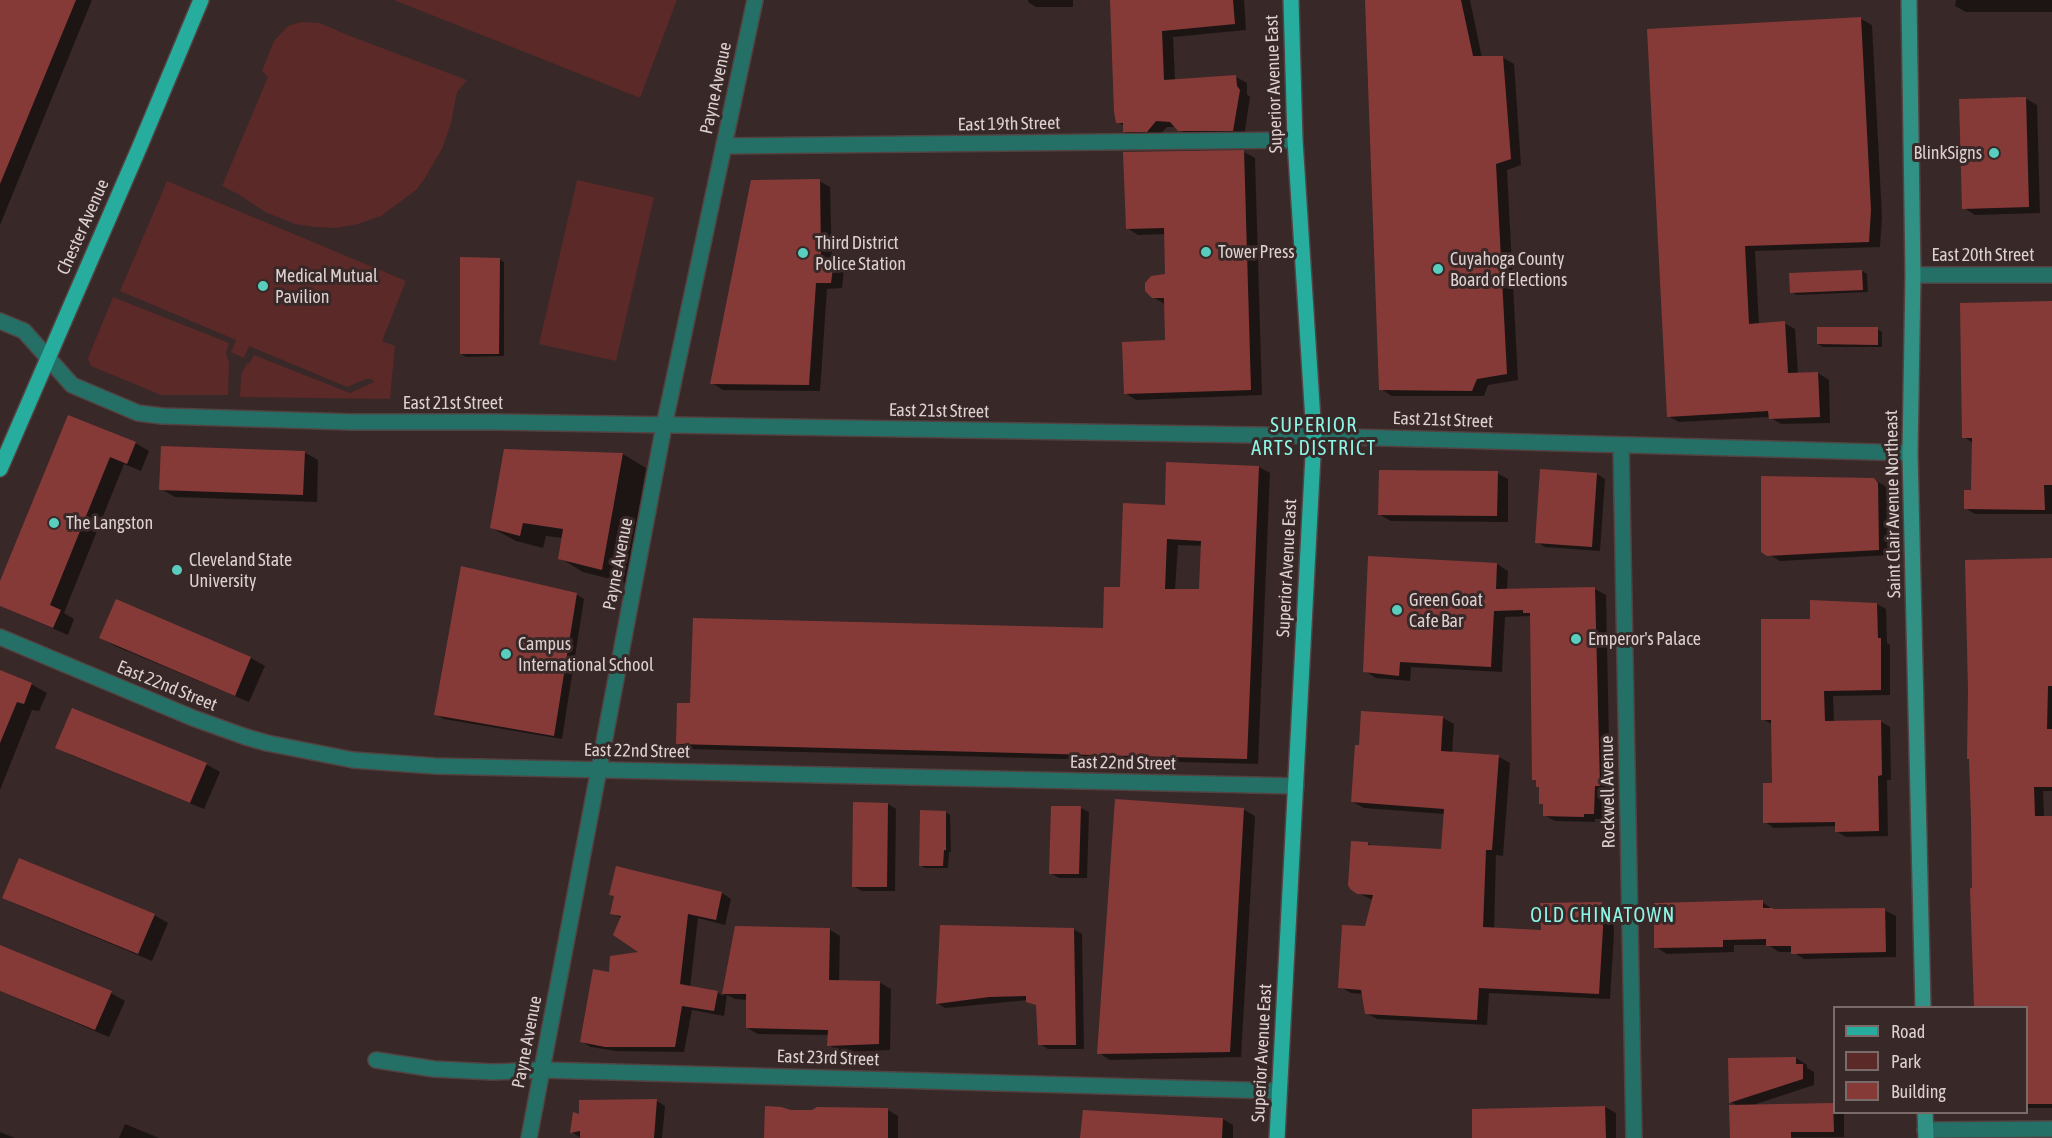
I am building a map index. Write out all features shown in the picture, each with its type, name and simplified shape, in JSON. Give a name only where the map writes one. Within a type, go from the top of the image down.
[{"type":"main road","name":"Chester Avenue","points":[[0,470],[201,0]]},
{"type":"main road","name":"Superior Avenue East","points":[[1277,1138],[1314,436],[1295,140],[1291,0]]},
{"type":"main road","name":"Saint Clair Avenue Northeast","points":[[1909,0],[1913,275],[1910,453],[1923,1006]]},
{"type":"main road","points":[[1925,1114],[1926,1134]]},
{"type":"street","name":"Payne Avenue","points":[[530,1138],[664,426],[755,0]]},
{"type":"street","name":"East 19th Street","points":[[724,146],[1295,140]]},
{"type":"street","name":"East 20th Street","points":[[1913,275],[2052,275]]},
{"type":"street","name":"East 21st Street","points":[[0,321],[24,331],[72,385],[138,413],[162,416],[351,422],[496,422],[1314,436],[1910,453]]},
{"type":"street","name":"Rockwell Avenue","points":[[1621,445],[1634,1138]]},
{"type":"street","name":"East 22nd Street","points":[[0,637],[193,718],[267,743],[353,760],[435,766],[1296,786]]},
{"type":"street","name":"East 23rd Street","points":[[376,1060],[434,1069],[494,1072],[542,1070],[1279,1091]]},
{"type":"street","points":[[1926,1134],[2052,1129]]},
{"type":"green space","points":[[394,0],[677,0],[640,98]]},
{"type":"green space","points":[[301,22],[320,23],[467,80],[457,92],[451,123],[442,149],[416,190],[381,216],[358,224],[336,228],[295,224],[265,212],[222,186],[268,77],[262,71],[274,41],[288,26]]},
{"type":"green space","points":[[577,180],[654,197],[616,361],[539,344]]},
{"type":"green space","name":"Medical Mutual Pavilion","points":[[167,181],[406,281],[382,341],[395,346],[390,399],[240,397],[241,375],[254,355],[350,393],[374,382],[366,379],[347,387],[249,346],[244,358],[231,352],[236,340],[120,291]]},
{"type":"green space","points":[[113,297],[229,343],[226,354],[229,361],[228,395],[161,395],[91,366],[88,358]]},
{"type":"building","points":[[0,0],[76,0],[0,184]]},
{"type":"building","points":[[1110,0],[1233,0],[1235,24],[1162,31],[1164,80],[1236,75],[1237,86],[1240,90],[1233,131],[1178,131],[1170,122],[1156,121],[1147,132],[1123,132],[1123,123],[1116,123],[1114,112]]},
{"type":"building","name":"Cuyahoga County Board of Elections","points":[[1365,0],[1461,0],[1473,56],[1503,56],[1511,159],[1496,164],[1507,374],[1477,379],[1472,391],[1379,390]]},
{"type":"building","points":[[1861,17],[1871,210],[1869,242],[1745,246],[1749,324],[1785,321],[1788,373],[1818,372],[1820,417],[1769,419],[1768,411],[1667,417],[1647,29]]},
{"type":"building","name":"BlinkSigns","points":[[2026,97],[2029,207],[1962,209],[1959,99]]},
{"type":"building","name":"Tower Press","points":[[1244,150],[1251,390],[1124,394],[1122,342],[1165,340],[1164,298],[1152,298],[1145,291],[1145,283],[1151,276],[1165,274],[1164,228],[1126,229],[1123,152]]},
{"type":"building","points":[[820,179],[821,260],[834,261],[831,283],[816,283],[809,385],[710,384],[751,180]]},
{"type":"building","points":[[460,257],[500,258],[499,354],[460,354]]},
{"type":"building","points":[[1862,270],[1863,290],[1790,293],[1789,273]]},
{"type":"building","points":[[2052,301],[2052,485],[2044,485],[2045,510],[1964,509],[1964,490],[1971,490],[1972,438],[1962,438],[1960,303]]},
{"type":"building","points":[[1817,327],[1878,327],[1878,345],[1817,344]]},
{"type":"building","name":"The Langston","points":[[68,415],[136,442],[127,464],[110,457],[50,605],[61,610],[53,628],[0,606],[0,581]]},
{"type":"building","name":"The Langston","points":[[161,446],[305,451],[303,495],[159,490]]},
{"type":"building","points":[[504,449],[623,453],[602,570],[558,559],[563,529],[523,523],[520,536],[490,528]]},
{"type":"building","points":[[1166,462],[1259,466],[1247,759],[676,744],[677,703],[690,703],[693,618],[1103,628],[1104,587],[1120,587],[1123,503],[1165,505]],"holes":[[[1167,539],[1201,541],[1199,589],[1165,589]]]},
{"type":"building","points":[[1540,469],[1597,473],[1592,547],[1535,543]]},
{"type":"building","points":[[1379,470],[1498,471],[1497,516],[1378,515]]},
{"type":"building","points":[[1761,476],[1874,478],[1878,483],[1879,550],[1767,556],[1761,552]]},
{"type":"building","points":[[1368,556],[1497,563],[1496,589],[1595,587],[1600,786],[1595,786],[1594,814],[1584,814],[1584,817],[1543,816],[1543,804],[1539,804],[1539,787],[1536,787],[1536,780],[1532,780],[1530,613],[1523,613],[1523,610],[1494,611],[1491,667],[1400,662],[1399,676],[1363,672]]},
{"type":"building","points":[[2052,558],[2052,686],[2048,686],[2047,729],[2052,729],[2052,787],[2034,787],[2035,816],[2052,816],[2052,1104],[2028,1104],[2028,1006],[1974,1006],[1970,888],[1972,888],[1971,818],[1969,759],[1967,759],[1965,560]]},
{"type":"building","name":"Campus International School","points":[[461,566],[577,593],[554,736],[434,715]]},
{"type":"building","points":[[116,599],[251,657],[235,696],[99,638]]},
{"type":"building","points":[[1810,600],[1877,603],[1878,638],[1881,638],[1881,690],[1824,691],[1825,721],[1881,720],[1882,775],[1878,776],[1879,831],[1835,832],[1835,822],[1763,823],[1763,783],[1772,783],[1771,720],[1761,720],[1761,619],[1810,619]]},
{"type":"building","points":[[0,670],[32,683],[24,704],[17,702],[0,743]]},
{"type":"building","points":[[72,708],[207,763],[190,803],[55,748]]},
{"type":"building","points":[[1361,711],[1443,716],[1441,751],[1499,755],[1492,850],[1486,850],[1483,927],[1541,930],[1540,903],[1602,902],[1603,928],[1599,994],[1479,988],[1477,1020],[1365,1014],[1361,990],[1338,988],[1342,925],[1365,926],[1373,895],[1357,894],[1348,885],[1351,841],[1368,842],[1368,845],[1441,849],[1444,809],[1351,802],[1355,745],[1359,745]]},
{"type":"building","points":[[1115,799],[1244,808],[1230,1052],[1097,1054]]},
{"type":"building","points":[[853,802],[888,803],[887,887],[852,887]]},
{"type":"building","points":[[1051,806],[1081,806],[1079,874],[1049,874]]},
{"type":"building","points":[[920,810],[946,811],[946,850],[944,850],[943,866],[919,866]]},
{"type":"building","points":[[19,858],[155,914],[138,954],[2,898]]},
{"type":"building","points":[[616,866],[722,892],[716,920],[688,914],[680,984],[718,991],[714,1011],[682,1006],[675,1047],[605,1047],[580,1042],[593,969],[609,972],[610,956],[638,952],[613,935],[621,916],[610,914],[614,896],[609,895]]},
{"type":"building","points":[[1763,900],[1763,908],[1773,909],[1885,908],[1886,952],[1791,954],[1791,946],[1766,946],[1766,939],[1723,940],[1723,947],[1654,948],[1654,903]]},
{"type":"building","points":[[940,925],[1074,928],[1076,1045],[1038,1045],[1036,1005],[1026,1002],[1026,996],[989,997],[936,1004]]},
{"type":"building","points":[[735,926],[830,928],[829,980],[880,981],[879,1044],[827,1046],[828,1030],[746,1028],[746,994],[722,994]]},
{"type":"building","points":[[0,945],[112,991],[95,1030],[0,991]]},
{"type":"building","points":[[1796,1057],[1796,1064],[1803,1064],[1803,1079],[1729,1103],[1728,1058]]},
{"type":"building","points":[[657,1099],[654,1138],[580,1138],[580,1131],[570,1133],[573,1112],[579,1114],[579,1100]]},
{"type":"building","points":[[1833,1103],[1834,1132],[1791,1132],[1791,1138],[1730,1138],[1729,1105]]},
{"type":"building","points":[[765,1106],[791,1110],[812,1110],[817,1107],[888,1108],[888,1138],[764,1138]]},
{"type":"building","points":[[1605,1106],[1606,1138],[1472,1138],[1472,1109]]},
{"type":"building","points":[[1083,1110],[1223,1118],[1222,1138],[1080,1138]]},
{"type":"place","name":"BlinkSigns","points":[[1994,153]]},
{"type":"place","name":"Tower Press","points":[[1206,252]]},
{"type":"place","name":"Third District Police Station","points":[[803,253]]},
{"type":"place","name":"Cuyahoga County Board of Elections","points":[[1438,269]]},
{"type":"place","name":"Medical Mutual Pavilion","points":[[263,286]]},
{"type":"place","name":"The Langston","points":[[54,523]]},
{"type":"place","name":"Cleveland State University","points":[[177,570]]},
{"type":"place","name":"Green Goat Cafe Bar","points":[[1397,610]]},
{"type":"place","name":"Emperor's Palace","points":[[1576,639]]},
{"type":"place","name":"Campus International School","points":[[506,654]]},
{"type":"district","name":"SUPERIOR ARTS DISTRICT","points":[[1314,438]]},
{"type":"district","name":"OLD CHINATOWN","points":[[1603,916]]}]
